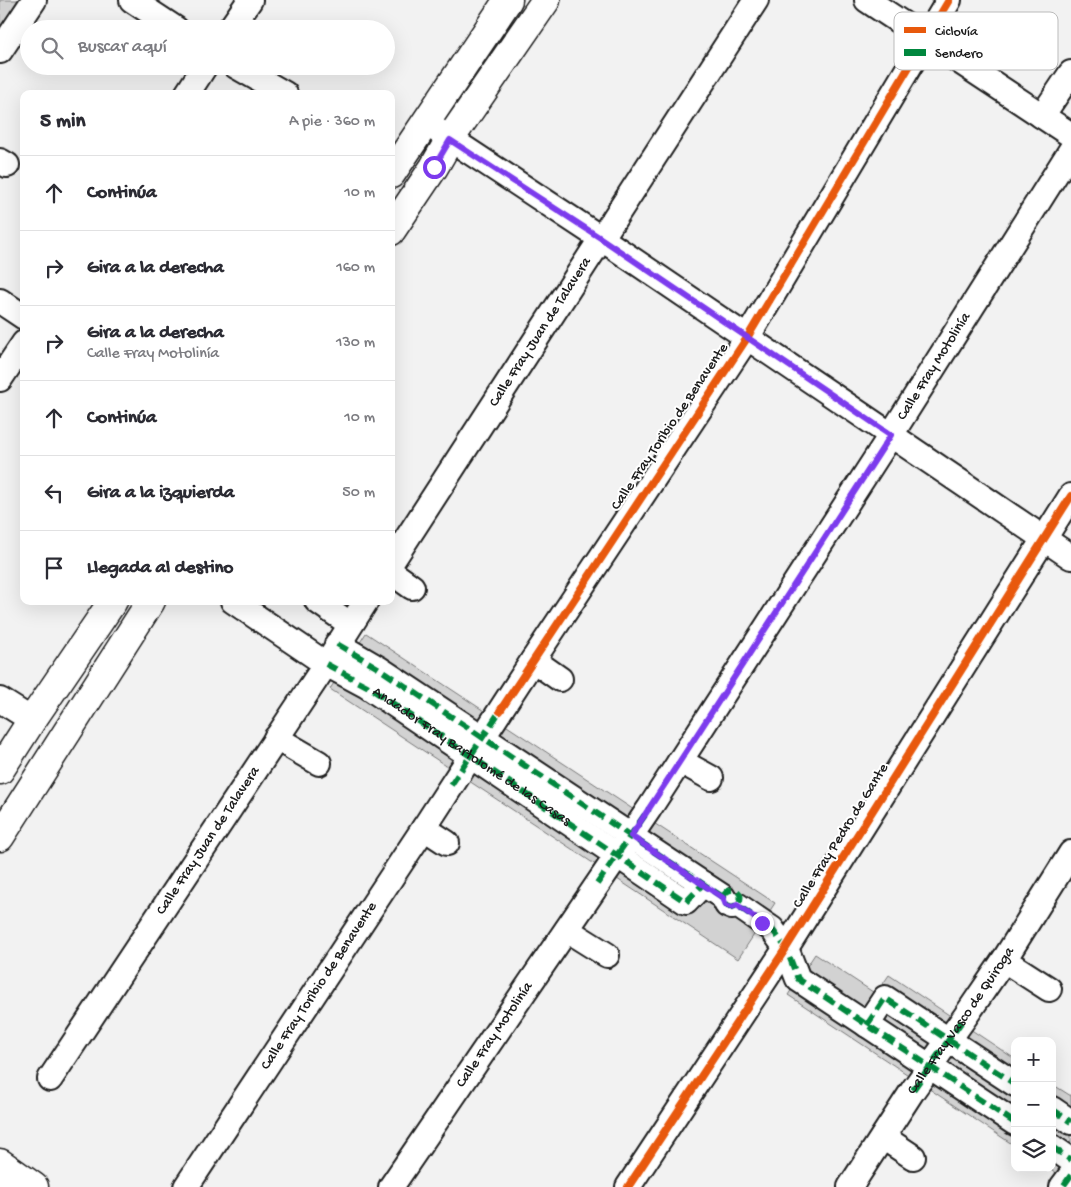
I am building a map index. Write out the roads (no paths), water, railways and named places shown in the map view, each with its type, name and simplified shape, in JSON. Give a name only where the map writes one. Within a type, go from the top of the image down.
[{"type":"main road","points":[[395,162],[426,123],[508,0]]},
{"type":"main road","points":[[395,225],[450,140],[546,0]]},
{"type":"main road","points":[[0,770],[110,605]]},
{"type":"main road","points":[[0,837],[148,605]]},
{"type":"main road","points":[[0,1163],[34,1187]]},
{"type":"street","points":[[21,20],[34,0]]},
{"type":"street","points":[[132,0],[162,20]]},
{"type":"street","points":[[236,20],[250,0]]},
{"type":"street","name":"Calle Fray Juan de Talavera","points":[[395,557],[756,0]]},
{"type":"street","points":[[867,0],[894,18]]},
{"type":"street","name":"Calle Fray Toribio de Benavente","points":[[942,12],[949,0]]},
{"type":"street","points":[[0,51],[20,21]]},
{"type":"street","name":"Calle Fray Toribio de Benavente","points":[[186,1187],[746,338],[908,70]]},
{"type":"street","points":[[972,70],[1071,135]]},
{"type":"street","points":[[1042,116],[1071,73]]},
{"type":"street","points":[[190,90],[199,75]]},
{"type":"street","points":[[252,75],[278,90]]},
{"type":"street","points":[[426,123],[602,239],[1071,557]]},
{"type":"street","name":"Calle Fray Motolinía","points":[[391,1187],[649,809],[891,435],[1071,150]]},
{"type":"street","points":[[395,162],[434,167]]},
{"type":"street","points":[[0,301],[20,314]]},
{"type":"street","points":[[0,379],[20,349]]},
{"type":"street","name":"Calle Fray Pedro de Gante","points":[[628,1187],[786,948],[1071,496]]},
{"type":"street","points":[[395,575],[412,587]]},
{"type":"street","name":"Andador Fray Bartolomé de las Casas","points":[[240,605],[331,654],[367,686],[631,836],[730,901],[772,930],[786,948],[798,979],[1011,1120]]},
{"type":"street","points":[[322,605],[350,624]]},
{"type":"street","name":"Calle Fray Juan de Talavera","points":[[50,1079],[363,605]]},
{"type":"street","points":[[533,660],[560,679]]},
{"type":"street","points":[[0,700],[32,720]]},
{"type":"street","points":[[276,738],[319,763]]},
{"type":"street","name":"Andador Fray Bartolomé de las Casas","points":[[476,747],[617,855],[686,902],[703,884]]},
{"type":"street","points":[[680,761],[711,778]]},
{"type":"street","points":[[424,828],[448,844]]},
{"type":"street","name":"Calle Fray Vasco de Quiroga","points":[[850,1187],[913,1090],[1004,960],[1071,853]]},
{"type":"street","points":[[567,930],[607,955]]},
{"type":"street","points":[[1004,960],[1049,988]]},
{"type":"street","points":[[867,1025],[885,998],[1012,1082]]},
{"type":"street","points":[[1056,1112],[1071,1122]]},
{"type":"street","points":[[883,1137],[913,1158]]},
{"type":"street","points":[[1056,1150],[1071,1160]]}]
